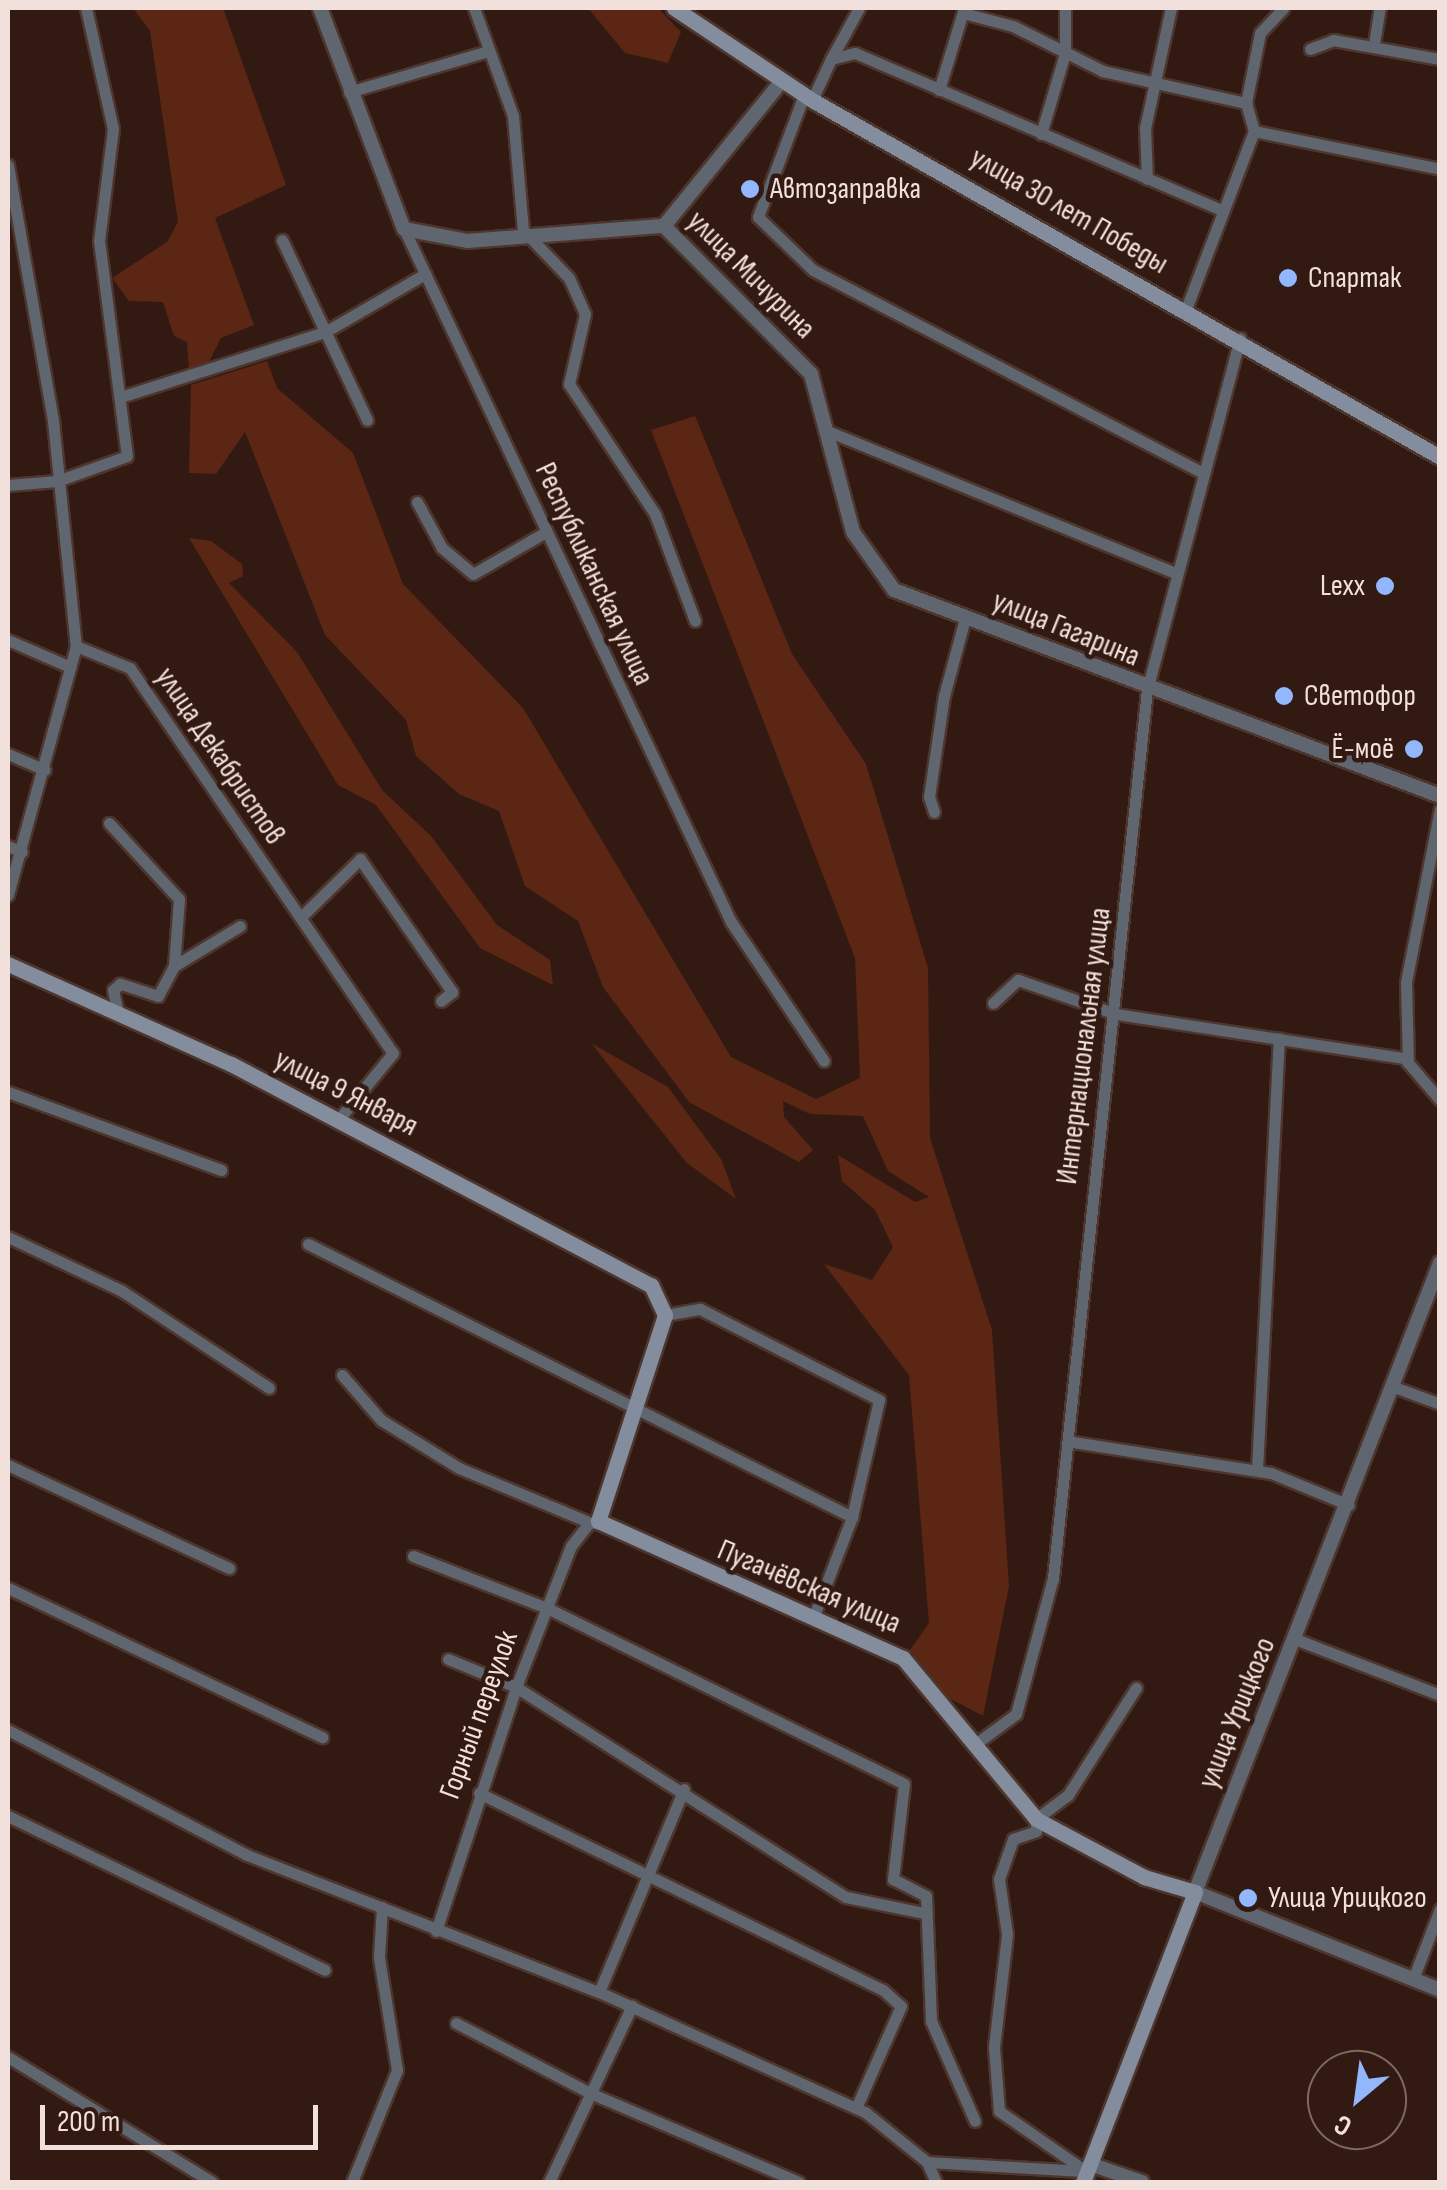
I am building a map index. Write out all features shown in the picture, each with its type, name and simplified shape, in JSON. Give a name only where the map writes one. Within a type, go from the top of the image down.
[{"type":"main road","name":"улица 30 лет Победы","points":[[685,11],[808,97],[1240,338],[1440,457]]},
{"type":"main road","name":"улица 9 Января","points":[[8,964],[339,1119],[652,1285],[664,1315]]},
{"type":"main road","name":"Горный переулок","points":[[593,1523],[664,1315]]},
{"type":"main road","name":"Пугачёвская улица","points":[[593,1523],[903,1658],[1036,1819],[1112,1862],[1195,1892]]},
{"type":"main road","name":"улица Урицкого","points":[[1087,2173],[1195,1892]]},
{"type":"street","points":[[8,485],[57,481],[127,456],[98,241],[113,130],[86,8]]},
{"type":"street","name":"Республиканская улица","points":[[320,8],[349,92],[424,274],[730,922],[824,1061]]},
{"type":"street","points":[[474,8],[513,116],[530,239],[569,278],[585,314],[568,384],[654,514],[695,622]]},
{"type":"street","points":[[858,8],[808,97],[758,217],[814,270],[1202,474]]},
{"type":"street","points":[[1041,134],[1065,53],[1065,8]]},
{"type":"street","points":[[1146,179],[1145,128],[1158,86],[1171,8]]},
{"type":"street","points":[[1186,309],[1220,210],[1254,131],[1246,104],[1260,33],[1283,8]]},
{"type":"street","points":[[1374,44],[1380,8]]},
{"type":"street","points":[[939,90],[964,10],[1065,53],[1158,86],[1246,104]]},
{"type":"street","points":[[1310,49],[1374,44],[1440,59]]},
{"type":"street","points":[[349,92],[488,51]]},
{"type":"street","points":[[830,59],[855,53],[1220,210]]},
{"type":"street","points":[[664,226],[782,81]]},
{"type":"street","points":[[1254,131],[1440,169]]},
{"type":"street","points":[[8,166],[57,481],[76,646],[8,896]]},
{"type":"street","name":"улица Мичурина","points":[[404,229],[530,239],[664,226],[811,374]]},
{"type":"street","points":[[282,240],[367,420]]},
{"type":"street","points":[[120,397],[325,332],[424,274]]},
{"type":"street","name":"Интернациональная улица","points":[[974,1745],[1016,1714],[1054,1578],[1073,1442],[1068,1410],[1116,1014],[1147,690],[1240,338]]},
{"type":"street","name":"улица Гагарина","points":[[811,374],[853,532],[894,590],[1147,690],[1440,796]]},
{"type":"street","points":[[826,430],[1175,573]]},
{"type":"street","points":[[416,502],[442,548],[473,574],[544,533]]},
{"type":"street","points":[[934,812],[928,797],[944,696],[964,618]]},
{"type":"street","points":[[8,640],[70,667]]},
{"type":"street","name":"улица Декабристов","points":[[76,646],[130,668],[393,1053],[339,1119]]},
{"type":"street","points":[[8,754],[45,770]]},
{"type":"street","points":[[1408,1064],[1406,982],[1440,809]]},
{"type":"street","points":[[109,823],[178,899],[174,966],[158,996],[112,990],[118,1014]]},
{"type":"street","points":[[8,846],[22,852]]},
{"type":"street","points":[[301,918],[360,858],[452,992],[441,1001]]},
{"type":"street","points":[[174,966],[240,926]]},
{"type":"street","points":[[993,1003],[1018,980],[1116,1014],[1280,1039],[1408,1064],[1440,1100]]},
{"type":"street","points":[[1257,1470],[1280,1039]]},
{"type":"street","points":[[8,1092],[220,1170]]},
{"type":"street","points":[[8,1237],[122,1291],[268,1388]]},
{"type":"street","points":[[308,1244],[852,1517]]},
{"type":"street","name":"улица Урицкого","points":[[1195,1892],[1396,1388],[1440,1263]]},
{"type":"street","points":[[664,1315],[700,1310],[879,1400],[852,1517],[812,1618]]},
{"type":"street","name":"Пугачёвская улица","points":[[342,1375],[381,1420],[428,1449],[593,1523]]},
{"type":"street","points":[[1396,1388],[1440,1404]]},
{"type":"street","points":[[1073,1442],[1257,1470],[1349,1505]]},
{"type":"street","points":[[8,1465],[229,1568]]},
{"type":"street","name":"Горный переулок","points":[[436,1931],[478,1793],[516,1687],[547,1608],[593,1523]]},
{"type":"street","points":[[412,1556],[547,1608],[904,1784],[893,1879],[926,1896],[924,1914],[933,1939],[924,1984],[931,2021],[975,2122]]},
{"type":"street","points":[[8,1588],[322,1737]]},
{"type":"street","points":[[1295,1639],[1440,1695]]},
{"type":"street","points":[[448,1659],[516,1687],[846,1896],[924,1914]]},
{"type":"street","points":[[1087,2173],[998,2111],[1008,1934],[1000,1879],[1013,1839],[1036,1832],[1036,1819],[1068,1794],[1136,1688]]},
{"type":"street","points":[[8,1730],[247,1855],[599,1992],[856,2108],[928,2162],[936,2182]]},
{"type":"street","points":[[599,1992],[653,1874],[684,1790]]},
{"type":"street","points":[[478,1793],[653,1874],[901,2006],[856,2108]]},
{"type":"street","points":[[8,1816],[324,1970]]},
{"type":"street","name":"Пугачёвская улица","points":[[1195,1892],[1440,1990]]},
{"type":"street","points":[[352,2182],[397,2070],[379,1957],[382,1907]]},
{"type":"street","points":[[1413,1979],[1440,1909]]},
{"type":"street","points":[[549,2182],[632,2006]]},
{"type":"street","points":[[456,2023],[590,2093],[799,2182]]},
{"type":"street","points":[[8,2057],[212,2182]]},
{"type":"street","points":[[928,2162],[1087,2173],[1142,2182]]},
{"type":"shaded area","points":[[133,8],[223,8],[286,185],[215,218],[254,325],[221,338],[206,368],[189,371],[187,342],[174,336],[163,302],[129,301],[112,278],[167,242],[178,222],[150,31]]},
{"type":"shaded area","points":[[588,8],[658,8],[681,32],[668,63],[625,53]]},
{"type":"shaded area","points":[[267,361],[277,388],[353,453],[403,584],[523,708],[731,1057],[816,1099],[860,1078],[855,958],[651,430],[695,416],[792,654],[866,764],[928,968],[930,1138],[992,1330],[1009,1586],[983,1716],[949,1698],[910,1650],[929,1623],[909,1375],[824,1264],[872,1280],[893,1247],[875,1210],[842,1181],[838,1155],[915,1202],[929,1197],[888,1171],[863,1116],[810,1114],[783,1101],[784,1117],[813,1150],[799,1162],[689,1102],[603,987],[578,921],[525,886],[499,811],[459,794],[416,756],[406,720],[325,635],[245,432],[216,474],[189,473],[191,385]]},
{"type":"shaded area","points":[[189,538],[211,541],[242,564],[243,576],[229,583],[297,652],[382,790],[431,836],[497,925],[550,960],[553,985],[480,948],[376,805],[338,785]]},
{"type":"shaded area","points":[[591,1043],[668,1087],[721,1159],[736,1199],[687,1163]]},
{"type":"place","name":"Автозаправка","points":[[750,189]]},
{"type":"place","name":"Спартак","points":[[1288,278]]},
{"type":"place","name":"Lexx","points":[[1385,586]]},
{"type":"place","name":"Светофор","points":[[1284,696]]},
{"type":"place","name":"Ё-моё","points":[[1414,749]]},
{"type":"place","name":"Улица Урицкого","points":[[1248,1898]]}]
